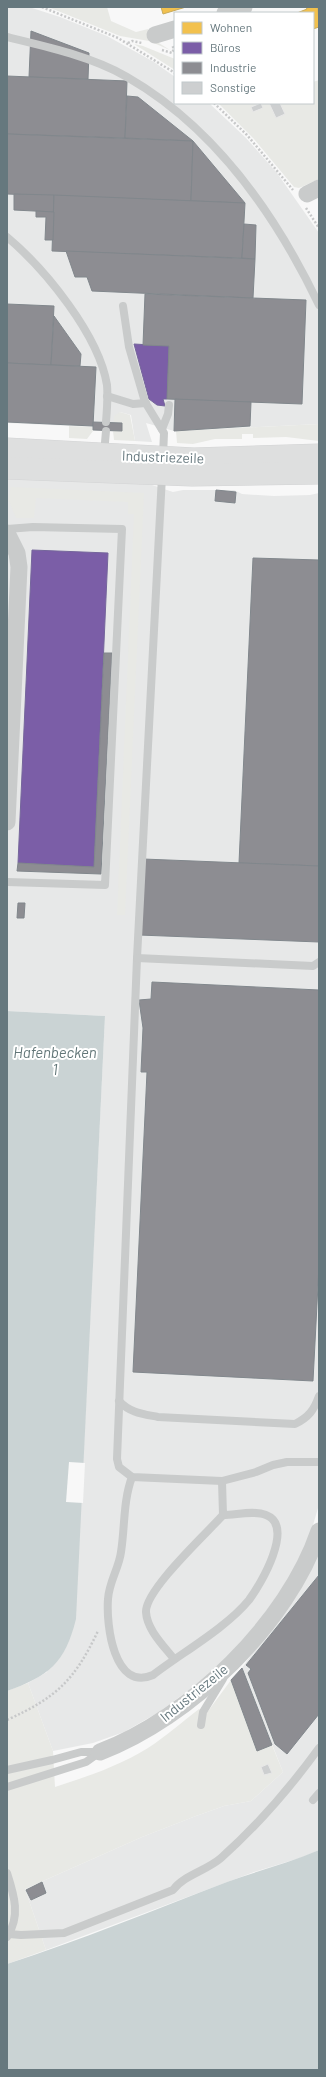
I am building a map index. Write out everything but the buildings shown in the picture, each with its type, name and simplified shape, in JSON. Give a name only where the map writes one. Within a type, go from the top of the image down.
[{"type":"main road","name":"Industriezeile","points":[[7,449],[103,463],[319,473]]},
{"type":"main road","name":"Industriezeile","points":[[162,466],[235,458],[319,455]]},
{"type":"main road","name":"Industriezeile","points":[[7,468],[103,463]]},
{"type":"street","points":[[228,12],[244,7]]},
{"type":"street","points":[[155,35],[174,28]]},
{"type":"street","points":[[7,533],[17,552],[19,567],[7,822]]},
{"type":"street","name":"Industriezeile","points":[[100,1752],[132,1738],[193,1698],[238,1656],[260,1631],[292,1586],[309,1557],[319,1531]]},
{"type":"lane","points":[[7,37],[88,60],[127,77],[162,100],[206,137],[231,164],[266,211],[301,267],[319,305]]},
{"type":"lane","points":[[7,237],[38,267],[75,315],[100,362],[107,385],[106,422]]},
{"type":"lane","points":[[123,306],[129,347],[146,404],[164,433],[137,958],[117,1459],[119,1467],[132,1477],[222,1481],[287,1462],[319,1462]]},
{"type":"lane","points":[[107,396],[133,404],[146,404]]},
{"type":"lane","points":[[162,429],[168,414],[169,404]]},
{"type":"lane","points":[[103,463],[106,431]]},
{"type":"lane","points":[[7,529],[33,527],[122,529],[105,885],[7,882]]},
{"type":"lane","points":[[137,958],[313,966],[319,962]]},
{"type":"lane","points":[[119,1401],[126,1409],[137,1413],[158,1417],[295,1424],[306,1419],[314,1410],[319,1396]]},
{"type":"lane","points":[[132,1477],[126,1495],[121,1553],[108,1598],[109,1624],[117,1658],[130,1675],[146,1678],[154,1675],[224,1622],[248,1600],[266,1570],[277,1544],[277,1525],[265,1514],[223,1516],[162,1581],[148,1601],[146,1611],[149,1622],[156,1636],[174,1659]]},
{"type":"lane","points":[[222,1481],[223,1516]]},
{"type":"lane","points":[[201,1725],[203,1712],[238,1656]]},
{"type":"lane","points":[[7,1873],[15,1899],[16,1911],[8,1935],[64,1933],[173,1890],[179,1882],[213,1865],[244,1838],[289,1787],[319,1748]]},
{"type":"lane","name":"Industriezeile","points":[[7,1770],[81,1752],[100,1752]]},
{"type":"lane","points":[[7,1787],[86,1762],[100,1752]]},
{"type":"lane","points":[[313,1800],[319,1793]]},
{"type":"path","points":[[42,7],[118,38],[174,72]]},
{"type":"path","points":[[215,104],[306,194],[319,228]]},
{"type":"path","points":[[7,1720],[58,1692],[72,1677],[85,1659],[100,1627]]},
{"type":"shaded area","points":[[7,7],[29,7],[60,17],[107,36],[154,62],[174,76],[174,104],[210,104],[246,138],[277,173],[319,233],[319,424],[174,431],[146,423],[152,442],[135,441],[131,415],[120,412],[114,422],[122,423],[122,432],[93,430],[92,427],[7,423]]},
{"type":"shaded area","points":[[48,7],[107,7],[111,21],[136,32],[148,29],[154,40],[170,50],[149,41],[120,36]]},
{"type":"shaded area","points":[[134,44],[143,46],[174,59],[174,69]]},
{"type":"shaded area","points":[[319,80],[319,179],[299,188],[294,187],[254,139],[219,104],[314,104],[314,82]]},
{"type":"shaded area","points":[[120,412],[130,415],[135,441],[114,440],[113,431],[122,431],[122,423],[114,422],[114,416]]},
{"type":"shaded area","points":[[319,424],[319,441],[286,437],[253,438],[253,434],[242,434],[242,439],[215,439],[193,444],[177,443],[176,431]]},
{"type":"shaded area","points":[[69,426],[92,427],[93,431],[87,439],[69,438]]},
{"type":"shaded area","points":[[7,473],[137,480],[173,492],[183,490],[234,490],[242,494],[274,496],[310,495],[319,493],[318,1508],[309,1539],[298,1565],[260,1620],[228,1658],[197,1684],[159,1712],[124,1732],[93,1743],[53,1751],[28,1683],[47,1672],[83,1463],[105,1016],[7,1011]]},
{"type":"shaded area","points":[[11,487],[144,493],[125,915],[117,915],[134,514],[128,514],[128,502],[36,498],[34,518],[16,518],[8,499]]},
{"type":"shaded area","points":[[319,1549],[319,1850],[303,1857],[254,1872],[46,1950],[25,1889],[142,1837],[224,1806],[251,1801],[283,1772],[242,1668],[279,1615]]},
{"type":"shaded area","points":[[231,1680],[257,1751],[272,1745],[283,1772],[251,1801],[224,1806],[142,1837],[25,1889],[46,1950],[7,1964],[7,1691],[28,1683],[53,1751],[55,1787],[126,1760],[161,1739],[199,1709],[206,1714]]},
{"type":"water","name":"Hafenbecken 1","points":[[7,1011],[105,1016],[76,1619],[72,1634],[66,1647],[53,1666],[34,1680],[7,1691]]},
{"type":"water","points":[[319,1850],[319,2070],[7,2070],[7,1964],[90,1935],[227,1882]]},
{"type":"pier","points":[[69,1462],[85,1463],[83,1503],[66,1502]]}]
